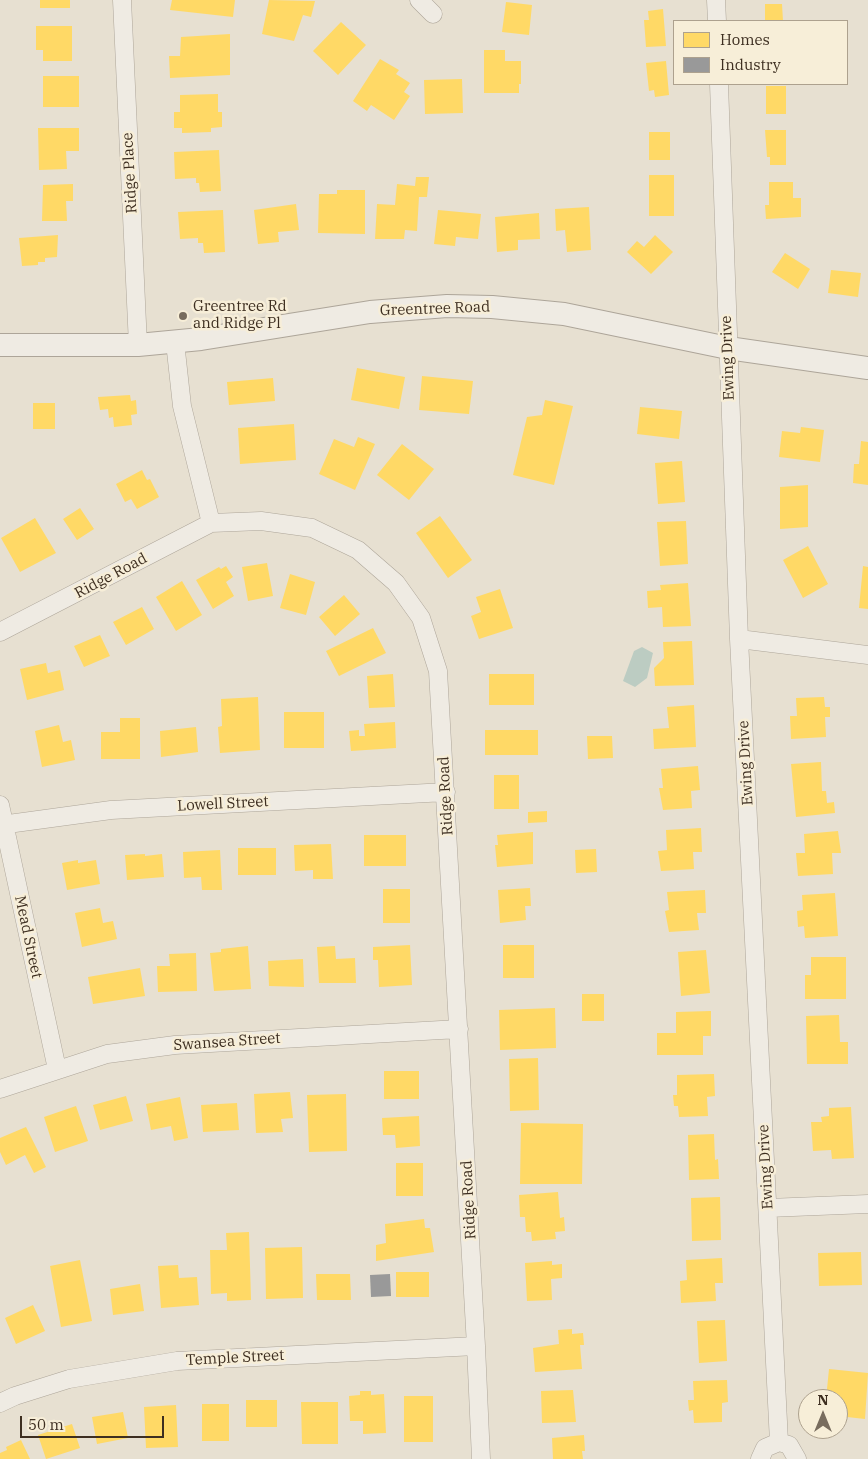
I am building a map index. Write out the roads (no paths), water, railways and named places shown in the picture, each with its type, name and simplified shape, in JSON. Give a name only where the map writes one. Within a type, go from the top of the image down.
[{"type":"street","name":"Ridge Place","points":[[122,0],[138,345]]},
{"type":"street","points":[[419,0],[432,14]]},
{"type":"street","points":[[716,0],[717,20]]},
{"type":"street","name":"Ewing Drive","points":[[719,85],[739,639],[780,1442]]},
{"type":"street","name":"Greentree Road","points":[[0,345],[138,345],[175,342],[370,312],[447,306],[492,307],[564,314],[728,348],[868,368]]},
{"type":"street","points":[[175,342],[182,406],[212,523]]},
{"type":"street","name":"Ridge Road","points":[[0,632],[212,523],[261,521],[312,528],[358,550],[396,583],[421,618],[438,671],[481,1459]]},
{"type":"street","points":[[739,639],[868,655]]},
{"type":"street","name":"Lowell Street","points":[[2,824],[110,810],[446,792]]},
{"type":"street","name":"Mead Street","points":[[0,805],[2,824],[57,1069]]},
{"type":"street","name":"Swansea Street","points":[[0,1089],[106,1054],[175,1045],[459,1029]]},
{"type":"street","points":[[768,1208],[868,1204]]},
{"type":"street","name":"Temple Street","points":[[0,1403],[15,1396],[69,1379],[177,1361],[476,1346]]},
{"type":"street","points":[[760,1459],[765,1448],[780,1442],[790,1445],[798,1459]]},
{"type":"place","name":"Greentree Rd and Ridge Pl","points":[[183,316]]}]
